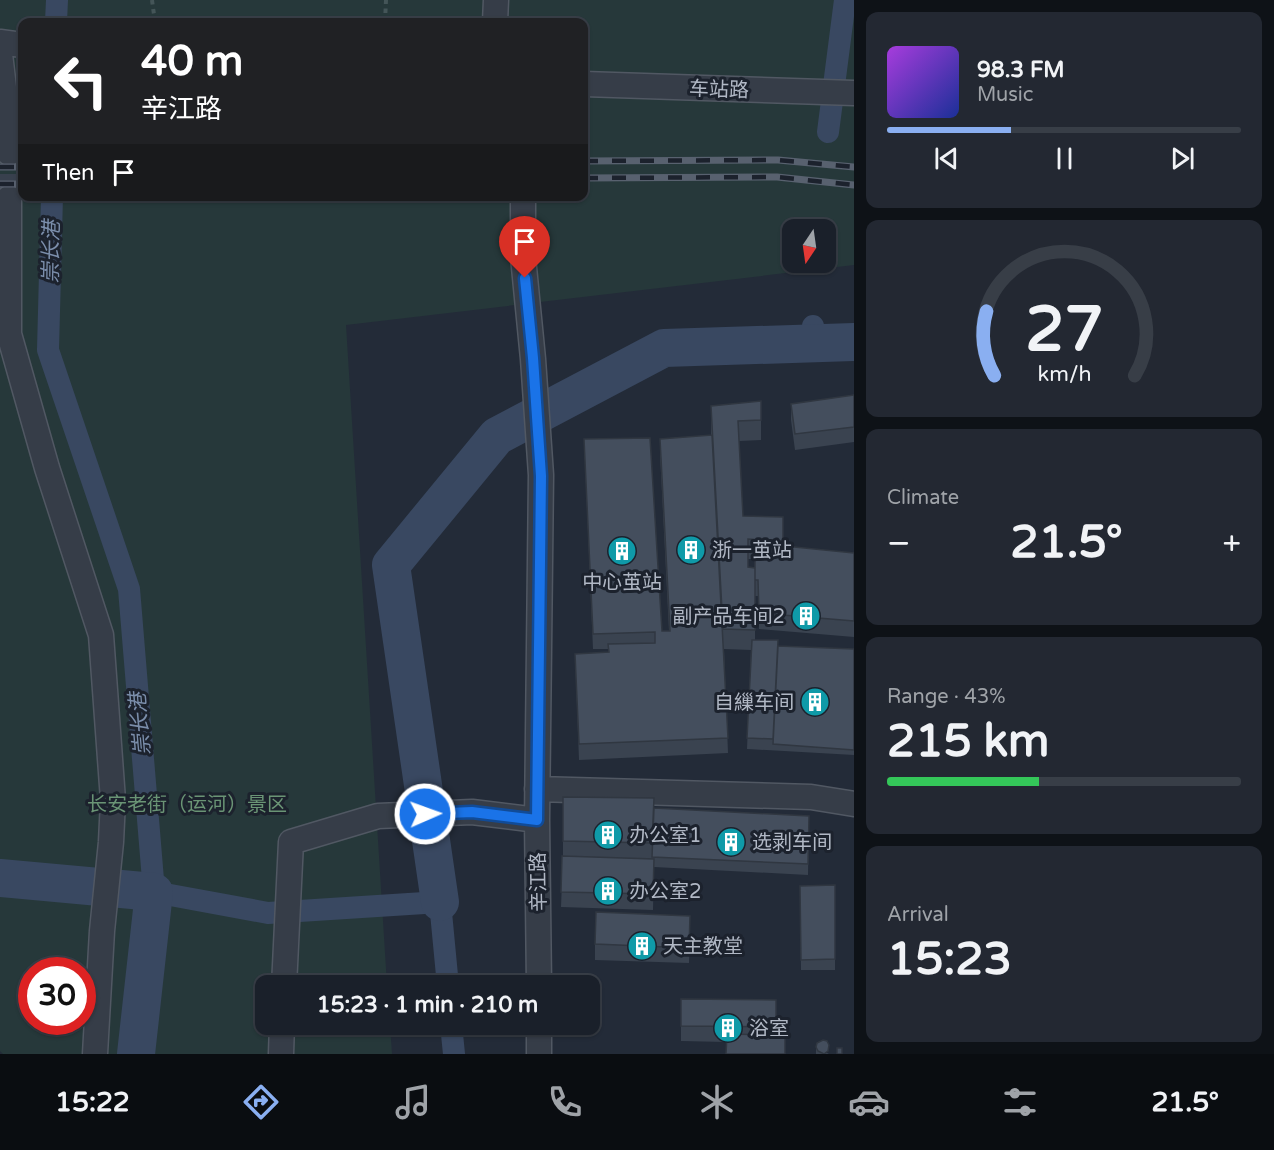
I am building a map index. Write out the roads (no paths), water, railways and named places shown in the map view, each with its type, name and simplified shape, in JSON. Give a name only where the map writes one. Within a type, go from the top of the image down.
[{"type":"street","points":[[495,18],[496,0]]},
{"type":"street","points":[[8,46],[9,153]]},
{"type":"street","name":"车站路","points":[[588,84],[853,93]]},
{"type":"street","points":[[9,198],[9,334],[47,468],[101,634],[113,800],[95,1054]]},
{"type":"street","name":"辛江路","points":[[523,203],[523,258],[541,476],[537,789],[539,975]]},
{"type":"street","points":[[537,789],[811,796],[854,804]]},
{"type":"street","points":[[285,975],[291,842],[378,816],[472,812],[537,820]]},
{"type":"street","points":[[281,1054],[282,1035]]},
{"type":"street","points":[[539,1035],[539,1054]]},
{"type":"waterway","name":"崇长港","points":[[56,18],[57,0]]},
{"type":"waterway","points":[[828,132],[845,0]]},
{"type":"waterway","name":"崇长港","points":[[52,201],[48,350],[129,589],[154,892],[268,913],[440,902],[447,975]]},
{"type":"waterway","points":[[813,326],[813,343]]},
{"type":"waterway","points":[[440,902],[391,565],[497,436],[664,348],[854,342]]},
{"type":"waterway","points":[[0,878],[154,892],[136,1054]]},
{"type":"waterway","name":"崇长港","points":[[452,1035],[454,1054]]},
{"type":"tunnel","points":[[9,153],[9,198]]},
{"type":"railway","points":[[588,161],[778,160],[854,167]]},
{"type":"railway","points":[[0,167],[18,167]]},
{"type":"railway","points":[[588,178],[777,177],[854,185]]},
{"type":"railway","points":[[0,184],[18,184]]},
{"type":"place","name":"浙一茧站","points":[[691,550]]},
{"type":"place","name":"中心茧站","points":[[622,551]]},
{"type":"place","name":"副产品车间2","points":[[806,616]]},
{"type":"place","name":"自繅车间","points":[[815,702]]},
{"type":"place","name":"办公室1","points":[[608,835]]},
{"type":"place","name":"选剥车间","points":[[731,842]]},
{"type":"place","name":"办公室2","points":[[608,891]]},
{"type":"place","name":"天主教堂","points":[[642,946]]},
{"type":"place","name":"浴室","points":[[728,1028]]},
{"type":"park label","name":"长安老街（运河）景区","points":[[187,804]]}]
